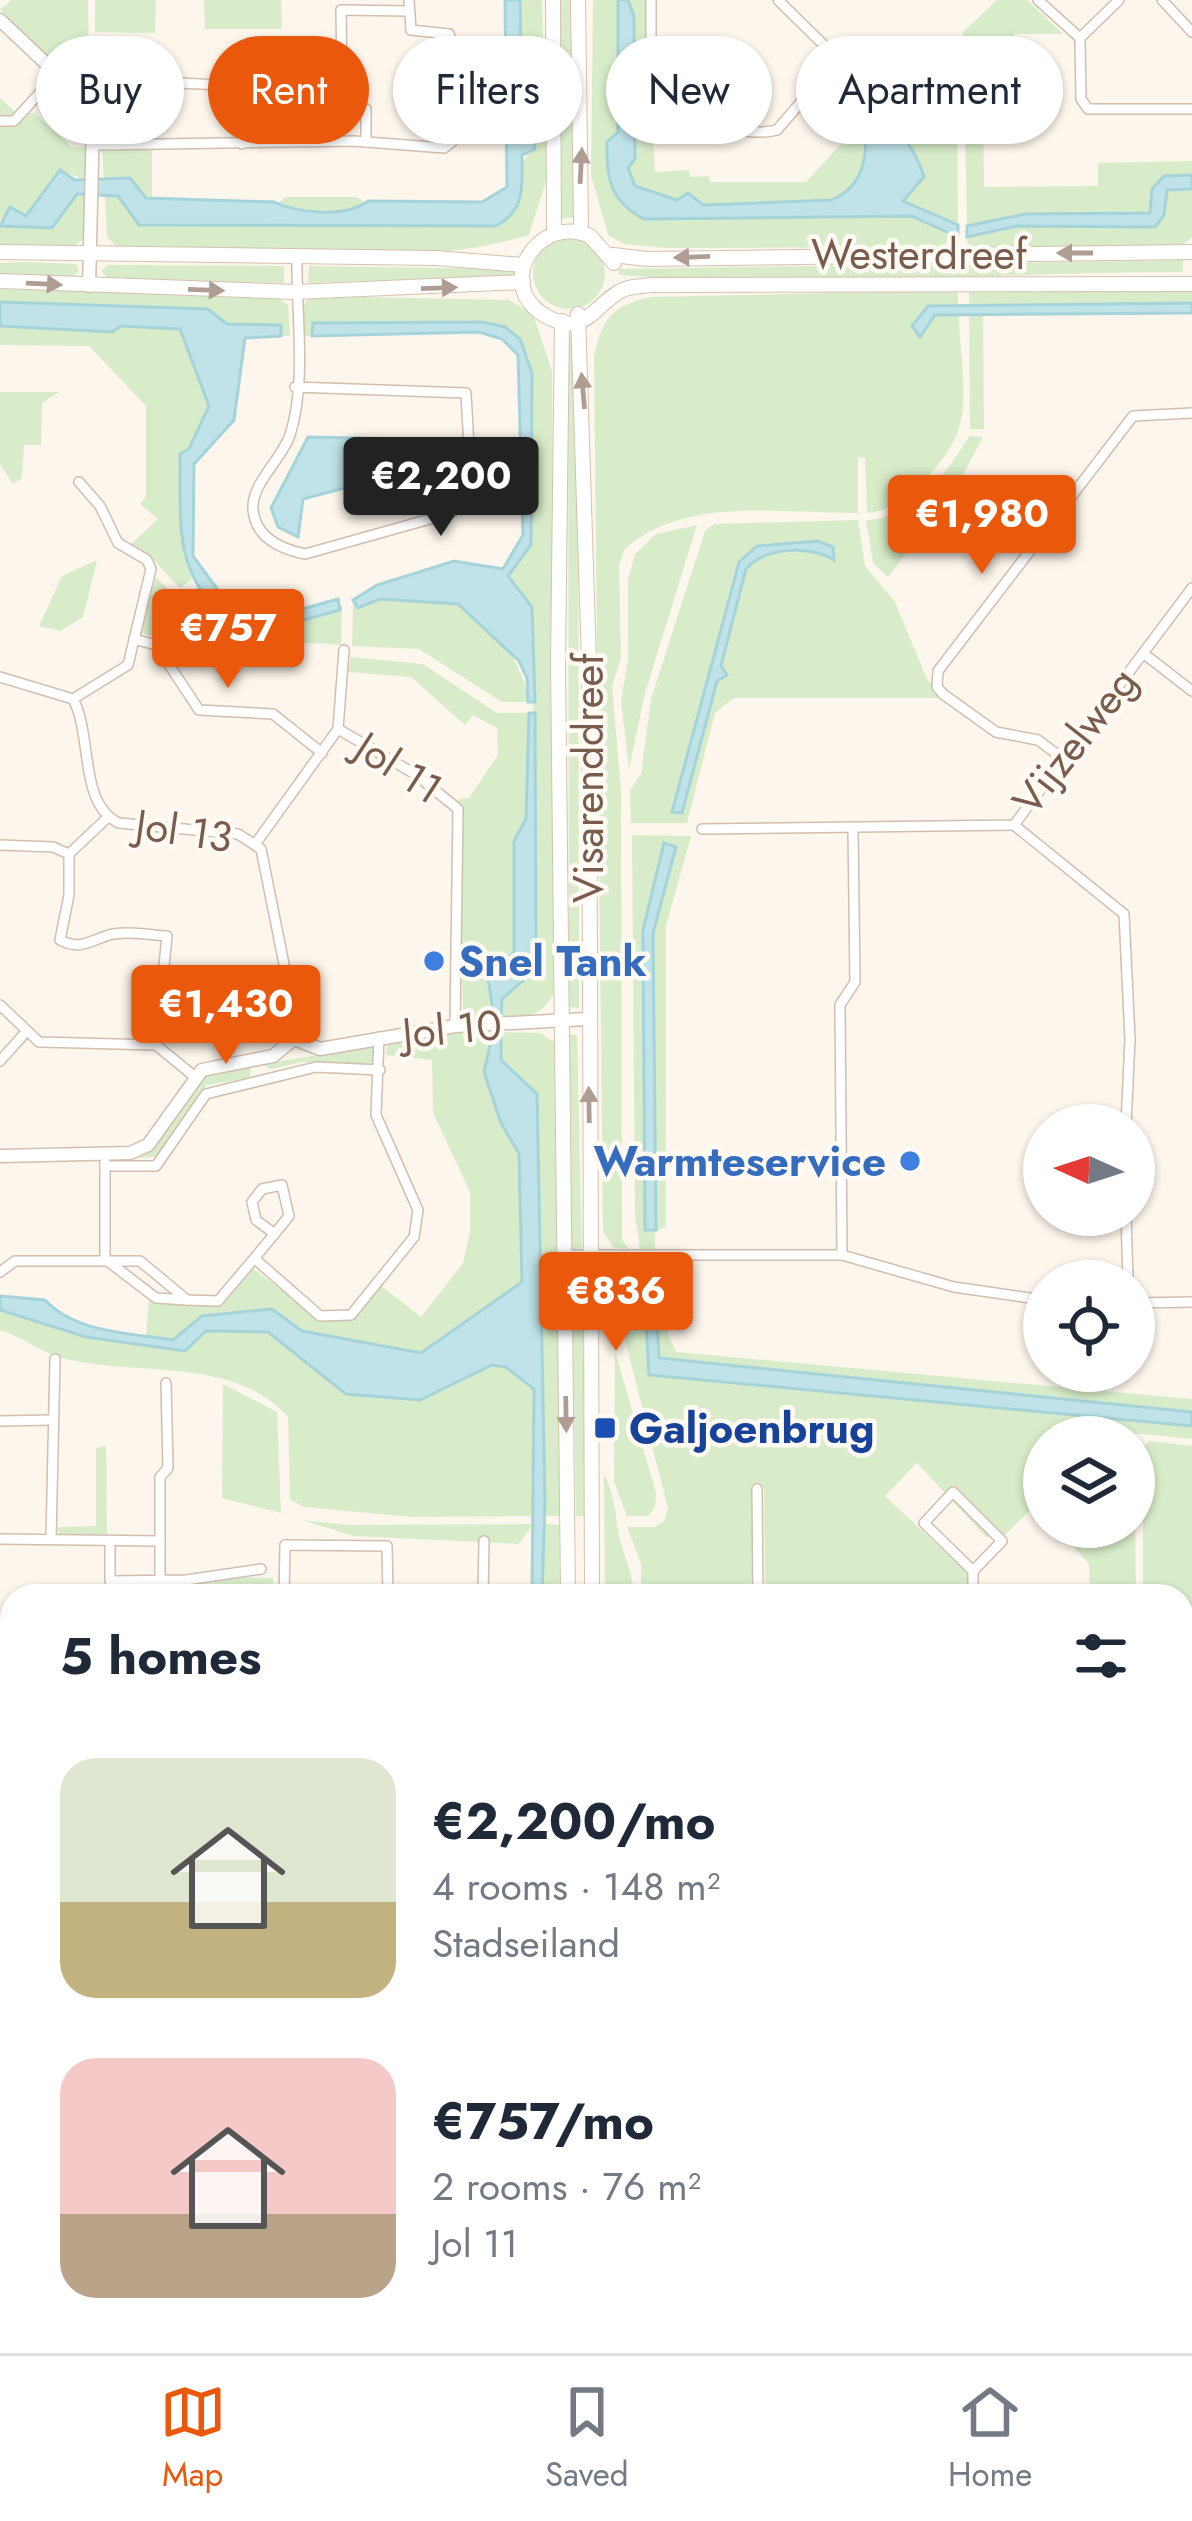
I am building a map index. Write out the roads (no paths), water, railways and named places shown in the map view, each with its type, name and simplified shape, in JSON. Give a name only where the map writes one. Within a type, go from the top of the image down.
[{"type":"main road","points":[[553,0],[554,229]]},
{"type":"main road","points":[[578,0],[581,224]]},
{"type":"main road","points":[[0,252],[492,261],[521,259],[554,229],[581,224],[599,234],[614,259],[616,288],[572,319],[540,313],[524,287],[521,259]]},
{"type":"main road","points":[[554,229],[590,236],[614,259]]},
{"type":"main road","name":"Westerdreef","points":[[614,259],[1192,252]]},
{"type":"main road","name":"Westerdreef","points":[[616,288],[638,280],[652,285],[1192,284]]},
{"type":"main road","points":[[0,281],[296,292],[524,287]]},
{"type":"main road","name":"Visarenddreef","points":[[572,319],[585,418],[589,663],[592,1584]]},
{"type":"main road","name":"Visarenddreef","points":[[568,1584],[561,1020],[572,319]]},
{"type":"street","points":[[651,0],[651,36]]},
{"type":"street","points":[[778,0],[815,36]]},
{"type":"street","points":[[1038,0],[1079,38],[1081,99],[1088,110],[1192,109]]},
{"type":"street","points":[[1079,38],[1119,0]]},
{"type":"street","points":[[1162,0],[1192,32]]},
{"type":"street","points":[[341,36],[340,10],[409,5],[411,30],[449,34],[452,41],[452,142],[444,148],[369,142]]},
{"type":"street","points":[[0,20],[36,54]]},
{"type":"street","points":[[115,145],[117,80],[208,84]]},
{"type":"street","points":[[0,121],[14,121],[36,97]]},
{"type":"street","points":[[772,130],[796,108]]},
{"type":"street","points":[[89,286],[97,145],[242,144]]},
{"type":"street","points":[[296,387],[466,393],[472,501],[448,514],[305,554],[271,542],[253,508],[292,429],[297,258]]},
{"type":"street","points":[[1062,758],[1037,740],[995,733],[944,694],[938,687],[938,671],[1133,416],[1192,413]]},
{"type":"street","points":[[0,677],[73,699],[128,665],[151,569],[147,560],[118,544],[100,506],[79,482]]},
{"type":"street","name":"Vijzelweg","points":[[701,829],[1014,825],[1192,588]]},
{"type":"street","name":"Jol 11","points":[[134,639],[156,645],[199,710],[273,714],[322,752]]},
{"type":"street","name":"Jol 11","points":[[256,843],[338,729],[344,650]]},
{"type":"street","points":[[1143,653],[1192,691]]},
{"type":"street","name":"Jol 13","points":[[73,699],[81,713],[96,800],[107,818],[238,833],[256,843],[266,862],[294,1039]]},
{"type":"street","name":"Jol 11","points":[[338,729],[427,782],[458,809],[455,1026]]},
{"type":"street","points":[[107,818],[68,854],[69,895],[60,940],[91,945],[107,935],[166,936],[156,1045]]},
{"type":"street","points":[[1014,825],[1124,914],[1130,1039],[1127,1104]]},
{"type":"street","points":[[842,1255],[840,1005],[855,982],[853,830]]},
{"type":"street","points":[[0,845],[53,847],[68,854]]},
{"type":"street","points":[[0,1005],[39,1042],[156,1045],[195,1077],[202,1070],[273,1056],[294,1039]]},
{"type":"street","name":"Jol 10","points":[[294,1039],[320,1049],[455,1026],[587,1019]]},
{"type":"street","points":[[0,1061],[26,1032]]},
{"type":"street","points":[[255,1259],[320,1316],[351,1315],[414,1237],[418,1210],[376,1115],[379,1036]]},
{"type":"street","points":[[256,1061],[263,1078]]},
{"type":"street","name":"Jol 10","points":[[0,1156],[156,1166],[206,1094],[316,1067],[380,1070]]},
{"type":"street","name":"Jol 10","points":[[105,1161],[148,1145],[195,1077]]},
{"type":"street","points":[[105,1161],[105,1259]]},
{"type":"street","points":[[105,1259],[156,1298],[218,1301],[255,1259],[275,1234],[289,1216],[282,1185],[262,1189],[252,1202],[256,1220],[275,1234]]},
{"type":"street","points":[[398,1197],[407,1185]]},
{"type":"street","points":[[395,1239],[404,1251]]},
{"type":"street","points":[[565,1255],[842,1255],[954,1287],[1023,1297]]},
{"type":"street","points":[[0,1272],[15,1261],[140,1261],[187,1300]]},
{"type":"street","points":[[1155,1303],[1192,1302]]},
{"type":"street","points":[[51,1539],[56,1358]]},
{"type":"street","points":[[160,1580],[160,1477],[168,1468],[166,1383]]},
{"type":"street","points":[[0,1420],[52,1420]]},
{"type":"street","points":[[757,1489],[758,1584]]},
{"type":"street","points":[[973,1571],[924,1523],[953,1492],[1002,1540],[973,1571],[973,1584]]},
{"type":"street","points":[[0,1539],[160,1541]]},
{"type":"street","points":[[483,1584],[484,1541]]},
{"type":"street","points":[[284,1584],[285,1545],[387,1546],[388,1584]]},
{"type":"street","points":[[110,1547],[110,1581],[186,1580],[261,1570]]},
{"type":"street","points":[[186,1580],[186,1584]]},
{"type":"water","points":[[505,0],[520,0],[521,36],[505,36]]},
{"type":"water","points":[[618,0],[628,0],[634,36],[618,36]]},
{"type":"water","points":[[507,144],[534,144],[535,149],[522,155],[517,205],[496,226],[139,225],[118,196],[77,194],[52,228],[0,226],[10,207],[26,216],[60,170],[75,180],[130,178],[146,198],[274,202],[308,211],[348,210],[368,201],[482,202],[507,187]]},
{"type":"water","points":[[607,144],[635,144],[635,159],[628,168],[635,186],[677,200],[688,193],[703,205],[832,200],[854,183],[866,144],[908,144],[924,177],[903,201],[958,225],[958,237],[911,216],[644,219],[617,196]]},
{"type":"water","points":[[1192,175],[1192,189],[1167,190],[1164,215],[1155,227],[1017,226],[967,237],[967,226],[1025,214],[1150,213],[1152,189],[1164,176]]},
{"type":"water","points":[[0,302],[208,309],[227,324],[281,325],[281,336],[245,338],[234,420],[194,464],[193,556],[234,612],[285,614],[338,599],[340,610],[282,626],[228,622],[197,584],[183,545],[180,454],[189,449],[209,406],[180,329],[121,326],[112,332],[0,326]]},
{"type":"water","points":[[1192,303],[1192,313],[935,315],[920,337],[912,326],[928,306]]},
{"type":"water","points":[[482,322],[505,327],[520,339],[532,373],[531,545],[508,576],[532,607],[535,702],[528,702],[527,678],[519,661],[458,604],[380,599],[358,608],[353,600],[377,585],[454,561],[503,569],[523,535],[518,355],[502,339],[479,332],[312,336],[313,323]]},
{"type":"water","points":[[308,437],[449,440],[449,460],[303,499],[298,537],[278,527],[271,508]]},
{"type":"water","points":[[818,541],[833,547],[834,560],[813,552],[788,551],[764,556],[746,569],[721,666],[727,675],[717,681],[682,813],[672,812],[739,562],[757,546]]},
{"type":"water","points":[[529,713],[535,713],[536,969],[502,999],[501,1018],[494,1018],[488,978],[514,952],[514,841],[526,819]]},
{"type":"water","points":[[664,843],[676,847],[653,933],[656,1230],[645,1230],[643,930]]},
{"type":"water","points":[[493,1032],[501,1032],[501,1060],[537,1094],[542,1584],[532,1584],[534,1389],[506,1367],[492,1365],[420,1400],[346,1394],[268,1332],[206,1331],[185,1351],[86,1337],[0,1310],[0,1296],[45,1300],[88,1325],[173,1340],[202,1316],[272,1309],[302,1331],[421,1353],[522,1282],[519,1154],[501,1123],[484,1072]]},
{"type":"water","points":[[655,1283],[659,1358],[1192,1412],[1192,1426],[1155,1423],[1155,1416],[1086,1416],[649,1375],[644,1284]]},
{"type":"place","name":"Snel Tank","points":[[434,961]]},
{"type":"place","name":"Warmteservice","points":[[910,1161]]},
{"type":"place","name":"Galjoenbrug","points":[[605,1428]]}]
